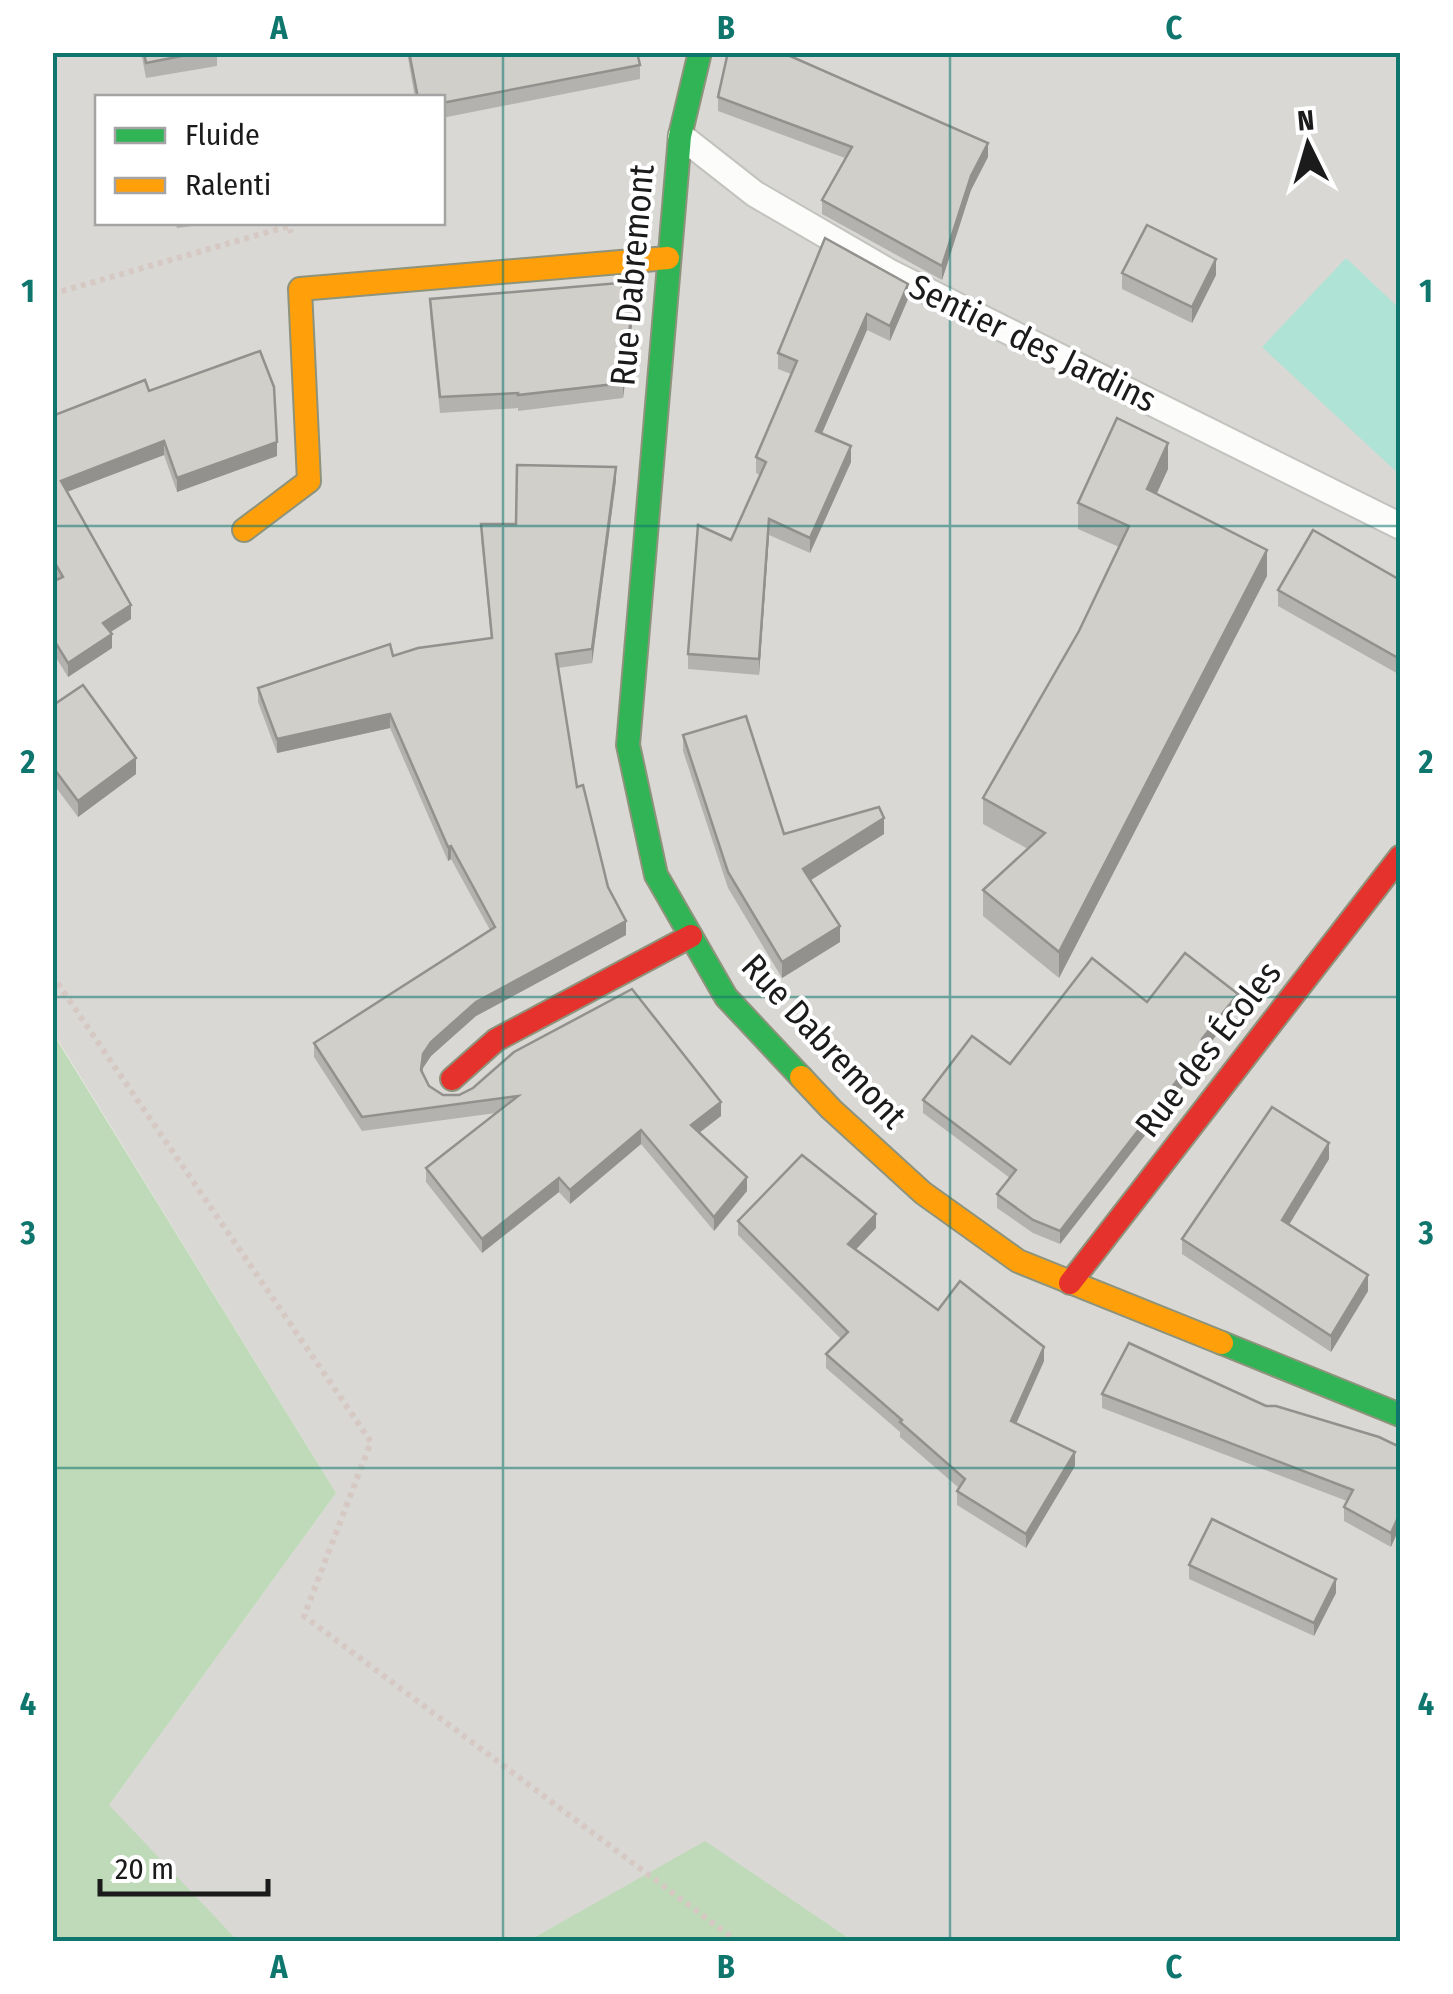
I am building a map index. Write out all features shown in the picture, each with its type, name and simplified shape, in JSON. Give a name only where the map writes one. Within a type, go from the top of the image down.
[{"type":"street","name":"Rue Dabremont","points":[[700,52],[680,136],[628,746],[656,875],[726,996],[831,1109],[954,1216],[1018,1262],[1400,1415]]},
{"type":"street","points":[[244,530],[309,481],[300,289],[668,258]]},
{"type":"street","name":"Rue des Écoles","points":[[1070,1283],[1400,857]]},
{"type":"street","points":[[452,1080],[496,1040],[692,936]]},
{"type":"lane","name":"Sentier des Jardins","points":[[680,136],[755,194],[891,273],[1400,526]]},
{"type":"path","points":[[52,294],[290,226],[300,289]]},
{"type":"path","points":[[52,975],[371,1442],[304,1616],[738,1942]]},
{"type":"shaded area","points":[[53,53],[1400,53],[1400,1941],[853,1941],[705,1842],[528,1941],[238,1941],[108,1806],[336,1493],[53,1032]]},
{"type":"shaded area","points":[[1346,258],[1400,309],[1400,475],[1262,347]]},
{"type":"green space","points":[[52,1032],[336,1493],[109,1805],[238,1941],[53,1941]]},
{"type":"green space","points":[[705,1841],[853,1941],[528,1941]]},
{"type":"building","points":[[144,52],[202,52],[146,63]]},
{"type":"building","points":[[409,52],[637,52],[640,65],[445,102],[445,95],[417,95]]},
{"type":"building","points":[[728,52],[781,52],[988,143],[971,176],[942,266],[822,200],[852,147],[718,97]]},
{"type":"building","points":[[1147,225],[1216,259],[1192,307],[1122,273]]},
{"type":"building","points":[[825,238],[908,284],[890,326],[867,314],[816,431],[851,446],[810,538],[769,519],[759,659],[688,654],[698,525],[731,540],[766,462],[756,457],[797,361],[778,353]]},
{"type":"building","points":[[619,283],[633,301],[623,383],[518,395],[440,397],[430,299]]},
{"type":"building","points":[[260,351],[274,387],[277,442],[177,478],[164,441],[61,481],[131,605],[103,623],[112,634],[68,663],[52,637],[52,582],[63,577],[52,558],[52,416],[145,380],[149,391]]},
{"type":"building","points":[[1117,418],[1168,443],[1147,489],[1267,550],[1059,952],[983,890],[1045,833],[983,798],[1079,631],[1129,526],[1078,503]]},
{"type":"building","points":[[517,465],[616,467],[592,649],[556,654],[577,787],[583,785],[608,887],[626,921],[476,1002],[431,1042],[423,1054],[421,1070],[429,1086],[443,1095],[459,1095],[473,1088],[514,1052],[632,989],[721,1102],[691,1125],[747,1177],[714,1217],[641,1130],[570,1190],[559,1178],[482,1239],[426,1168],[518,1096],[362,1117],[314,1043],[495,927],[451,846],[448,847],[390,714],[277,739],[258,688],[390,644],[393,656],[418,648],[492,638],[481,524],[516,524]]},
{"type":"building","points":[[1313,530],[1400,580],[1400,659],[1278,590]]},
{"type":"building","points":[[83,685],[136,758],[78,801],[52,766],[52,706]]},
{"type":"building","points":[[746,716],[784,834],[879,807],[884,818],[803,869],[840,926],[782,962],[728,872],[683,735]]},
{"type":"building","points":[[1185,953],[1238,994],[1202,1039],[1207,1042],[1060,1231],[1033,1220],[997,1194],[1016,1170],[923,1100],[972,1036],[1010,1064],[1092,958],[1147,1002]]},
{"type":"building","points":[[1272,1107],[1329,1143],[1282,1220],[1368,1275],[1331,1336],[1182,1239]]},
{"type":"building","points":[[802,1155],[876,1214],[848,1244],[938,1310],[960,1281],[1044,1347],[1011,1421],[1075,1452],[1026,1534],[957,1491],[965,1479],[826,1354],[848,1332],[738,1221]]},
{"type":"building","points":[[1129,1343],[1266,1406],[1379,1437],[1400,1447],[1400,1513],[1391,1533],[1344,1507],[1353,1490],[1102,1394]]},
{"type":"building","points":[[1212,1519],[1336,1579],[1314,1623],[1189,1565]]},
{"type":"traffic: fast","points":[[700,52],[680,136],[628,745],[656,875],[726,997],[801,1077]]},
{"type":"traffic: fast","points":[[1222,1343],[1400,1415]]},
{"type":"traffic: slow","points":[[244,530],[309,481],[300,289],[668,258]]},
{"type":"traffic: slow","points":[[801,1077],[923,1193],[1018,1261],[1222,1343]]},
{"type":"traffic: jam","points":[[1070,1283],[1400,857]]},
{"type":"traffic: jam","points":[[452,1079],[496,1040],[691,936]]}]
